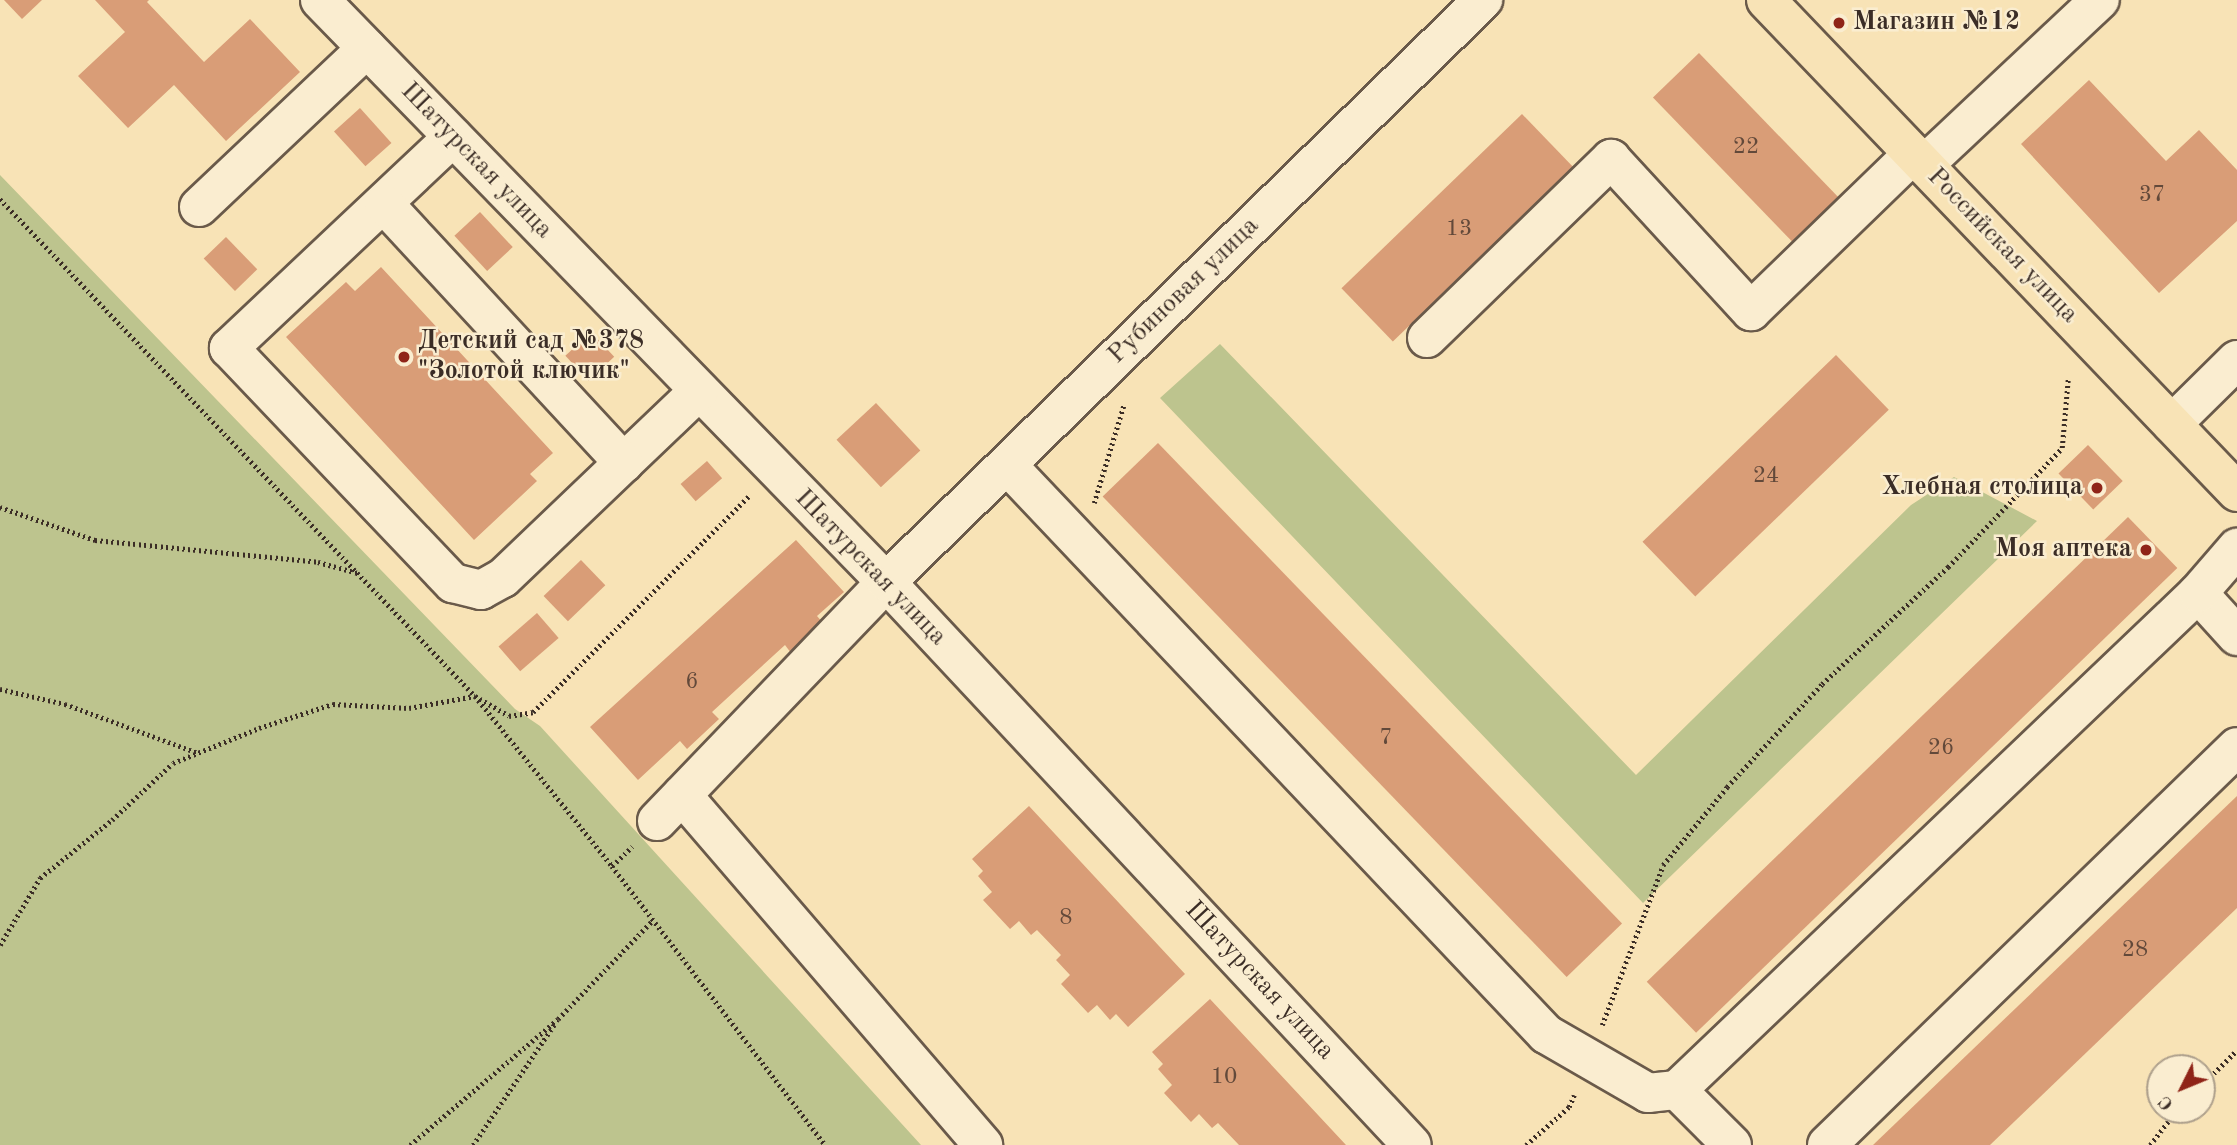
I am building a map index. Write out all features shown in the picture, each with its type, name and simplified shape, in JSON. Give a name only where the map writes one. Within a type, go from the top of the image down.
[{"type":"main road","name":"Российская улица","points":[[1766,0],[2237,492]]},
{"type":"street","name":"Шатурская улица","points":[[320,0],[886,582],[1412,1145]]},
{"type":"street","name":"Рубиновая улица","points":[[983,1145],[670,808],[886,582],[1483,0]]},
{"type":"street","points":[[1427,338],[1611,159],[1751,311],[2100,0]]},
{"type":"street","points":[[198,207],[367,48]]},
{"type":"street","points":[[453,137],[229,348],[453,583],[481,590],[503,579],[699,391]]},
{"type":"street","points":[[384,204],[624,463]]},
{"type":"street","points":[[2172,424],[2237,360]]},
{"type":"street","points":[[1007,464],[1546,1034],[1648,1093],[1677,1090],[2198,593],[2237,548]]},
{"type":"street","points":[[2198,593],[2237,636]]},
{"type":"street","points":[[1827,1145],[2237,747]]},
{"type":"street","points":[[1677,1090],[1732,1145]]},
{"type":"path","points":[[0,199],[475,696],[612,866],[825,1145]]},
{"type":"path","points":[[1525,1145],[1569,1107],[1643,925],[1663,865],[1727,788],[1822,684],[1948,567],[2062,448],[2068,379]]},
{"type":"path","points":[[1082,544],[1128,391]]},
{"type":"path","points":[[0,944],[40,878],[112,820],[173,763],[259,728],[332,704],[409,708],[475,696],[509,716],[533,712],[775,470]]},
{"type":"path","points":[[0,507],[94,540],[318,562],[359,573]]},
{"type":"path","points":[[0,690],[65,704],[198,753]]},
{"type":"path","points":[[410,1145],[558,1019],[652,921]]},
{"type":"path","points":[[473,1145],[558,1019]]},
{"type":"path","points":[[2216,1071],[2237,1050]]},
{"type":"path","points":[[2150,1145],[2166,1124]]},
{"type":"green space","points":[[0,175],[515,709],[540,726],[921,1145],[0,1145]]},
{"type":"green space","points":[[1220,344],[1636,775],[1911,505],[1954,477],[2037,521],[1643,903],[1160,398]]},
{"type":"building","points":[[4,0],[42,0],[22,19]]},
{"type":"building","points":[[95,0],[149,0],[147,2],[204,62],[250,19],[300,72],[226,141],[174,85],[128,128],[78,76],[125,32]]},
{"type":"building","points":[[1699,53],[1839,198],[1793,242],[1653,97]]},
{"type":"building","points":[[2089,80],[2166,161],[2199,130],[2237,170],[2237,221],[2159,293],[2021,144]]},
{"type":"building","points":[[360,108],[391,143],[365,166],[334,131]]},
{"type":"building","points":[[1522,114],[1573,167],[1393,342],[1341,288]]},
{"type":"building","points":[[480,212],[513,247],[487,271],[454,236]]},
{"type":"building","points":[[226,237],[257,269],[235,291],[204,259]]},
{"type":"building","points":[[381,267],[553,453],[530,474],[537,481],[474,540],[286,337],[346,282],[355,291]]},
{"type":"building","points":[[591,332],[614,357],[589,381],[565,356]]},
{"type":"building","points":[[1836,355],[1889,410],[1695,597],[1642,542]]},
{"type":"building","points":[[876,403],[920,451],[881,487],[837,440]]},
{"type":"building","points":[[1158,443],[1622,924],[1567,977],[1103,496]]},
{"type":"building","points":[[2088,445],[2123,481],[2093,509],[2059,473]]},
{"type":"building","points":[[707,461],[722,478],[696,501],[681,484]]},
{"type":"building","points":[[2128,517],[2177,568],[1696,1033],[1647,982]]},
{"type":"building","points":[[796,540],[844,592],[817,616],[823,623],[791,653],[785,645],[712,712],[719,719],[687,749],[680,741],[638,780],[590,727]]},
{"type":"building","points":[[581,560],[605,585],[568,621],[544,596]]},
{"type":"building","points":[[537,613],[559,638],[520,671],[499,646]]},
{"type":"building","points":[[2237,796],[2237,908],[1990,1145],[1873,1145]]},
{"type":"building","points":[[1029,806],[1185,974],[1128,1027],[1116,1014],[1110,1020],[1097,1005],[1088,1013],[1061,984],[1070,975],[1056,960],[1061,955],[1037,930],[1031,935],[1019,921],[1010,929],[983,900],[992,892],[978,876],[983,871],[972,859]]},
{"type":"building","points":[[1210,999],[1346,1145],[1239,1145],[1218,1123],[1212,1128],[1199,1114],[1191,1122],[1164,1093],[1172,1085],[1158,1069],[1163,1064],[1152,1052]]},
{"type":"place","name":"Магазин №12","points":[[1839,23]]},
{"type":"place","name":"Детский сад №378 \"Золотой ключик\"","points":[[404,357]]},
{"type":"place","name":"Хлебная столица","points":[[2097,488]]},
{"type":"place","name":"Моя аптека","points":[[2146,550]]}]
